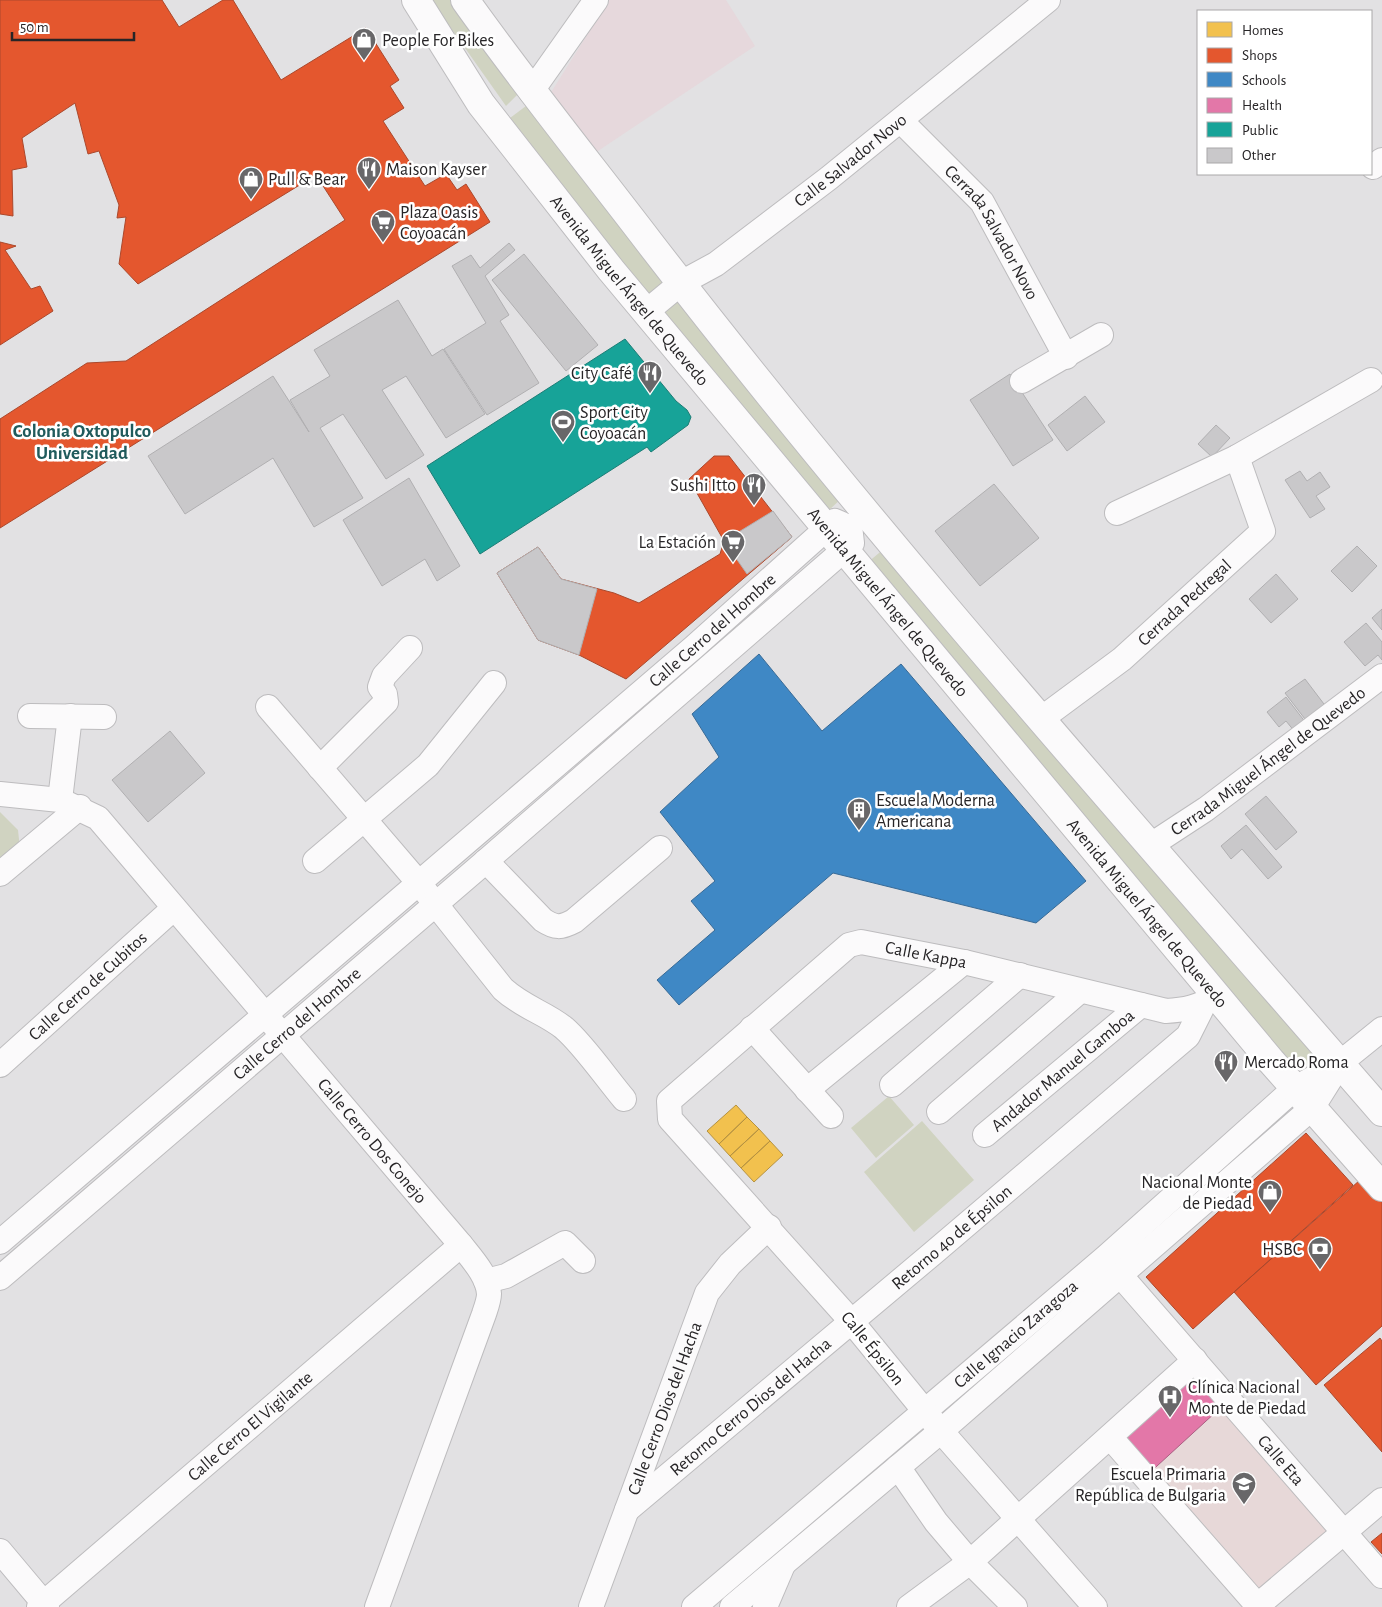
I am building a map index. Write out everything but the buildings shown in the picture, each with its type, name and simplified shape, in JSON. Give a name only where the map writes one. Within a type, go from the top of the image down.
[{"type":"main road","name":"Avenida Miguel Ángel de Quevedo","points":[[416,0],[481,104],[646,312],[847,529],[1041,719],[1382,1112]]},
{"type":"main road","name":"Avenida Miguel Ángel de Quevedo","points":[[465,0],[531,92],[682,283],[847,529],[1210,1000],[1312,1108],[1382,1187]]},
{"type":"street","points":[[531,92],[596,0]]},
{"type":"street","name":"Calle Salvador Novo","points":[[646,312],[682,283],[716,264],[738,248],[901,121],[1048,0]]},
{"type":"street","name":"Cerrada Salvador Novo","points":[[901,121],[982,202],[1066,357]]},
{"type":"street","points":[[1022,381],[1066,357],[1100,335]]},
{"type":"street","points":[[1117,513],[1237,457],[1371,380]]},
{"type":"street","name":"Cerrada Pedregal","points":[[1041,719],[1122,659],[1263,531],[1237,457]]},
{"type":"street","name":"Calle Cerro del Hombre","points":[[0,1242],[575,746],[694,647],[847,529]]},
{"type":"street","name":"Calle Cerro del Hombre","points":[[0,1278],[594,768],[847,529]]},
{"type":"street","points":[[320,768],[386,702],[385,694],[380,687],[384,676],[410,648]]},
{"type":"street","name":"Cerrada Miguel Ángel de Quevedo","points":[[1151,845],[1206,809],[1382,676]]},
{"type":"street","points":[[315,861],[428,765],[494,684]]},
{"type":"street","points":[[268,707],[418,882],[503,989],[518,1003],[552,1019],[566,1030],[624,1098]]},
{"type":"street","points":[[30,716],[104,717]]},
{"type":"street","points":[[0,874],[70,804],[70,716]]},
{"type":"street","points":[[575,746],[594,768]]},
{"type":"street","name":"Calle Cerro Dos Conejo","points":[[0,794],[70,804],[98,818],[461,1245],[486,1281]]},
{"type":"street","points":[[486,861],[543,920],[553,927],[563,927],[574,922],[660,848]]},
{"type":"street","name":"Calle Cerro de Cubitos","points":[[0,1065],[174,908]]},
{"type":"street","name":"Calle Kappa","points":[[682,1089],[849,945],[861,942],[964,962],[1166,1011],[1185,1010],[1210,1000]]},
{"type":"street","points":[[807,1090],[964,962]]},
{"type":"street","points":[[892,1085],[1020,975]]},
{"type":"street","points":[[939,1112],[1080,991]]},
{"type":"street","name":"Retorno 4o de Épsilon","points":[[852,1322],[1188,1036],[1210,1000]]},
{"type":"street","name":"Andador Manuel Gamboa","points":[[985,1135],[1141,1005]]},
{"type":"street","points":[[752,1028],[831,1116]]},
{"type":"street","name":"Calle Ignacio Zaragoza","points":[[694,1607],[1105,1258],[1294,1089],[1340,1063],[1382,1029]]},
{"type":"street","name":"Calle Ignacio Zaragoza","points":[[732,1607],[784,1561],[941,1431],[1312,1108],[1340,1063]]},
{"type":"street","name":"Calle Épsilon","points":[[682,1089],[669,1101],[670,1119],[769,1227],[852,1322],[941,1431],[1095,1607]]},
{"type":"street","name":"Calle Cerro Dios del Hacha","points":[[591,1607],[708,1293],[730,1264],[769,1227]]},
{"type":"street","points":[[377,1607],[484,1314],[489,1295],[486,1281],[506,1276],[565,1244],[583,1261]]},
{"type":"street","name":"Calle Cerro El Vigilante","points":[[43,1606],[461,1245]]},
{"type":"street","name":"Calle Eta","points":[[1121,1276],[1382,1576]]},
{"type":"street","name":"Retorno Cerro Dios del Hacha","points":[[627,1510],[852,1322]]},
{"type":"street","points":[[909,1607],[970,1562],[1195,1360]]},
{"type":"street","points":[[1110,1437],[1257,1606],[1382,1500]]},
{"type":"street","points":[[898,1467],[936,1522],[970,1562],[1015,1607]]},
{"type":"street","points":[[765,1607],[784,1561],[769,1542]]},
{"type":"street","points":[[0,1551],[43,1606]]},
{"type":"street","points":[[742,1565],[758,1584],[747,1607]]},
{"type":"shaded area","points":[[609,0],[726,0],[755,46],[592,155],[550,94]]},
{"type":"shaded area","name":"Escuela Primaria República de Bulgaria","points":[[1229,1400],[1344,1532],[1258,1606],[1145,1477]]},
{"type":"green space","points":[[431,0],[451,0],[519,93],[506,106]]},
{"type":"green space","points":[[526,106],[664,283],[649,296],[510,118]]},
{"type":"green space","points":[[674,296],[842,498],[828,511],[660,307]]},
{"type":"green space","points":[[885,548],[1320,1054],[1297,1072],[867,563]]},
{"type":"green space","points":[[0,812],[18,830],[20,849],[0,866]]},
{"type":"green space","points":[[889,1096],[914,1125],[876,1158],[851,1128]]},
{"type":"green space","points":[[922,1121],[974,1180],[914,1232],[864,1172]]},
{"type":"place","name":"People For Bikes","points":[[364,61]]},
{"type":"place","name":"Maison Kayser","points":[[369,190]]},
{"type":"place","name":"Pull & Bear","points":[[251,200]]},
{"type":"place","name":"Plaza Oasis Coyoacán","points":[[383,243]]},
{"type":"place","name":"City Café","points":[[650,394]]},
{"type":"place","name":"Sport City Coyoacán","points":[[563,443]]},
{"type":"place","name":"Sushi Itto","points":[[754,506]]},
{"type":"place","name":"La Estación","points":[[733,563]]},
{"type":"place","name":"Escuela Moderna Americana","points":[[859,831]]},
{"type":"place","name":"Mercado Roma","points":[[1226,1083]]},
{"type":"place","name":"Nacional Monte de Piedad","points":[[1270,1213]]},
{"type":"place","name":"HSBC","points":[[1320,1270]]},
{"type":"place","name":"Clínica Nacional Monte de Piedad","points":[[1170,1418]]},
{"type":"place","name":"Escuela Primaria República de Bulgaria","points":[[1244,1505]]},
{"type":"district","name":"Colonia Oxtopulco Universidad","points":[[82,441]]}]
